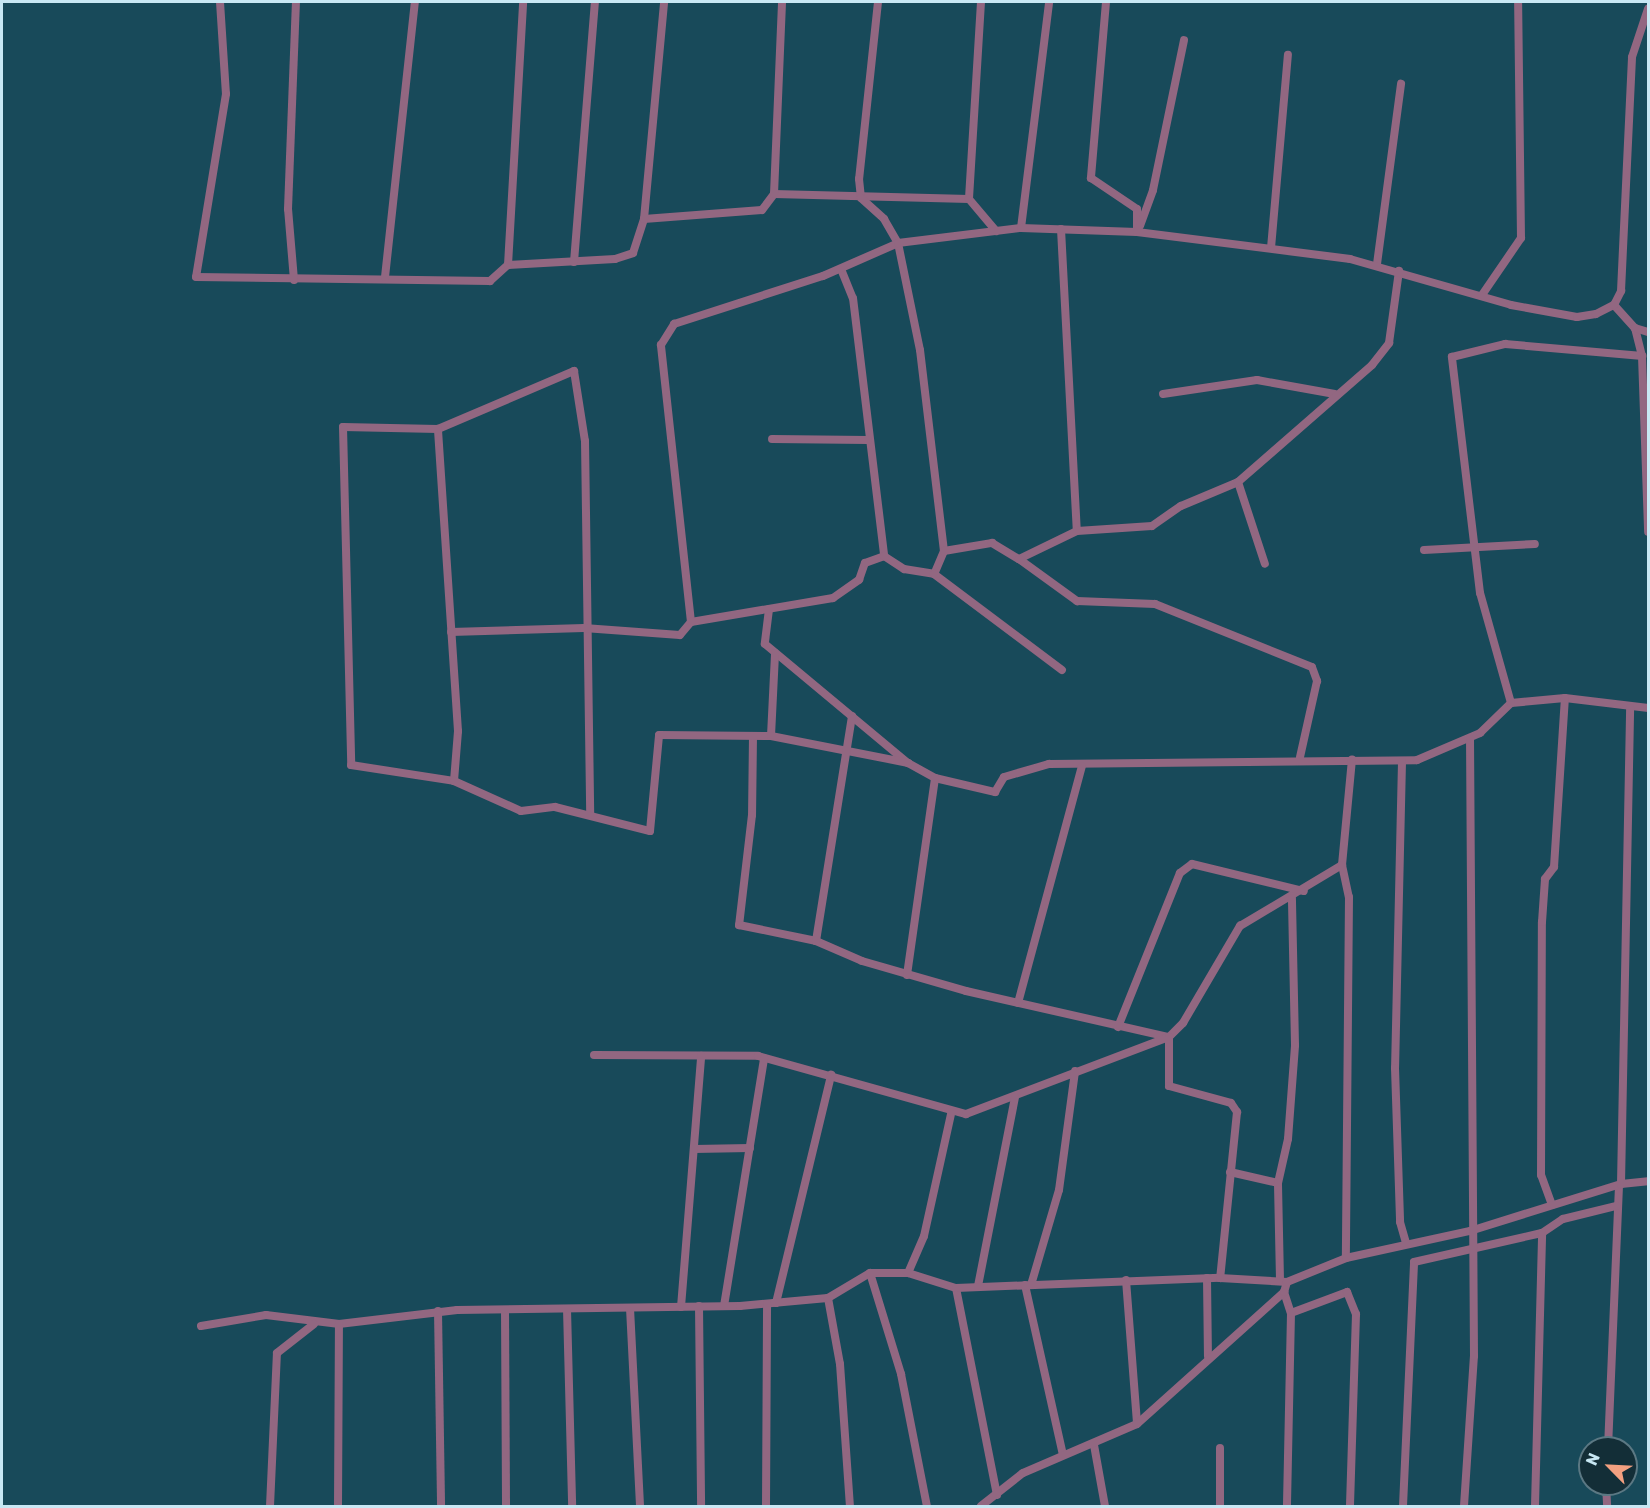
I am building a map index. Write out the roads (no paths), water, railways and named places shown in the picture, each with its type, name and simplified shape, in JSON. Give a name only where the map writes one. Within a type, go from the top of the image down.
[{"type":"street","points":[[220,2],[226,94],[196,277],[490,281],[508,265],[574,262],[633,253],[644,219],[664,2]]},
{"type":"street","points":[[294,280],[288,209],[296,2]]},
{"type":"street","points":[[385,278],[415,2]]},
{"type":"street","points":[[508,265],[523,2]]},
{"type":"street","points":[[574,262],[595,2]]},
{"type":"street","points":[[644,219],[762,210],[774,194],[782,2]]},
{"type":"street","points":[[861,198],[878,2]]},
{"type":"street","points":[[981,2],[969,199],[996,231]]},
{"type":"street","points":[[1021,228],[1049,2]]},
{"type":"street","points":[[1106,2],[1091,178],[1137,209],[1137,232]]},
{"type":"street","points":[[1482,295],[1521,238],[1518,2]]},
{"type":"street","points":[[691,622],[661,345],[664,334],[680,322],[842,269],[898,243],[1021,228],[1137,232],[1271,248],[1377,264],[1482,295],[1577,317],[1614,305],[1621,291],[1632,57],[1648,9]]},
{"type":"street","points":[[1137,232],[1153,190],[1184,40]]},
{"type":"street","points":[[1271,248],[1288,56]]},
{"type":"street","points":[[1377,264],[1401,84]]},
{"type":"street","points":[[774,194],[969,199]]},
{"type":"street","points":[[861,198],[884,219],[898,243],[933,432],[944,551],[934,574]]},
{"type":"street","points":[[1061,229],[1077,531]]},
{"type":"street","points":[[842,269],[853,298],[868,440],[884,556],[904,569],[934,574],[1062,670]]},
{"type":"street","points":[[1019,559],[1077,531],[1152,526],[1202,495],[1238,482],[1335,394],[1372,365],[1389,343],[1399,271]]},
{"type":"street","points":[[1614,305],[1635,328],[1642,356],[1648,532]]},
{"type":"street","points":[[1635,328],[1648,332]]},
{"type":"street","points":[[1511,703],[1486,622],[1473,547],[1452,357],[1505,344],[1642,356]]},
{"type":"street","points":[[590,814],[584,628],[585,452],[574,371],[438,429],[343,427],[351,765],[454,781],[521,811],[555,807],[650,831],[659,735],[771,736],[908,763]]},
{"type":"street","points":[[1163,394],[1257,380],[1335,394]]},
{"type":"street","points":[[438,429],[458,731],[454,781]]},
{"type":"street","points":[[772,439],[868,440]]},
{"type":"street","points":[[1238,482],[1265,564]]},
{"type":"street","points":[[944,551],[992,543],[1019,559],[1077,601],[1155,604],[1312,667],[1317,681],[1300,757]]},
{"type":"street","points":[[1424,550],[1535,544]]},
{"type":"street","points":[[451,632],[584,628],[680,635],[691,622],[833,598],[859,580],[865,563],[884,556]]},
{"type":"street","points":[[769,609],[765,644],[908,763],[935,778],[995,792],[1004,777],[1049,764],[1082,766],[1300,757],[1402,762],[1470,740],[1511,703],[1565,698],[1630,708],[1648,708]]},
{"type":"street","points":[[771,736],[775,653]]},
{"type":"street","points":[[1552,1205],[1541,1175],[1542,922],[1545,879],[1554,867],[1565,698]]},
{"type":"street","points":[[1608,1436],[1616,1206],[1620,1186],[1630,708]]},
{"type":"street","points":[[816,941],[838,825],[844,750],[852,716]]},
{"type":"street","points":[[753,736],[752,815],[739,926],[816,941],[906,975],[1118,1027],[1169,1037]]},
{"type":"street","points":[[1464,1506],[1474,1356],[1470,1251],[1470,740]]},
{"type":"street","points":[[1346,1258],[1349,897],[1342,865],[1352,759]]},
{"type":"street","points":[[1402,762],[1395,1068],[1400,1222],[1406,1243]]},
{"type":"street","points":[[1018,1003],[1082,766]]},
{"type":"street","points":[[906,975],[935,778]]},
{"type":"street","points":[[1118,1027],[1180,873],[1192,864],[1304,891]]},
{"type":"street","points":[[594,1055],[764,1058],[913,1095],[951,1114],[1015,1098],[1075,1071],[1169,1037],[1183,1023],[1240,926],[1304,891],[1342,865]]},
{"type":"street","points":[[1287,1506],[1291,1313],[1284,1292],[1278,1183],[1288,1139],[1295,1045],[1292,898]]},
{"type":"street","points":[[1169,1037],[1169,1086],[1231,1103],[1237,1112],[1220,1278]]},
{"type":"street","points":[[681,1307],[701,1056]]},
{"type":"street","points":[[724,1306],[764,1058]]},
{"type":"street","points":[[1063,1455],[1028,1285],[1059,1190],[1075,1071]]},
{"type":"street","points":[[766,1506],[771,1303],[831,1075]]},
{"type":"street","points":[[978,1286],[1015,1098]]},
{"type":"street","points":[[908,1273],[924,1236],[951,1114]]},
{"type":"street","points":[[694,1149],[750,1148]]},
{"type":"street","points":[[1230,1172],[1278,1183]]},
{"type":"street","points":[[201,1326],[266,1315],[314,1324],[339,1324],[438,1311],[724,1306],[828,1299],[870,1273],[908,1273],[956,1288],[1207,1278],[1284,1281],[1346,1258],[1406,1243],[1470,1231],[1552,1205],[1620,1186],[1648,1181]]},
{"type":"street","points":[[1403,1506],[1414,1262],[1542,1233],[1563,1220],[1616,1206]]},
{"type":"street","points":[[1535,1506],[1542,1233]]},
{"type":"street","points":[[870,1273],[901,1374],[927,1506]]},
{"type":"street","points":[[1207,1278],[1208,1356]]},
{"type":"street","points":[[1126,1280],[1137,1424]]},
{"type":"street","points":[[956,1288],[997,1495]]},
{"type":"street","points":[[981,1506],[1023,1473],[1063,1455],[1094,1445],[1137,1424],[1208,1356],[1284,1292]]},
{"type":"street","points":[[1291,1313],[1347,1292],[1356,1314],[1350,1506]]},
{"type":"street","points":[[828,1299],[840,1364],[850,1506]]},
{"type":"street","points":[[699,1306],[701,1506]]},
{"type":"street","points":[[630,1308],[640,1506]]},
{"type":"street","points":[[567,1309],[572,1506]]},
{"type":"street","points":[[505,1310],[507,1506]]},
{"type":"street","points":[[438,1311],[441,1506]]},
{"type":"street","points":[[270,1506],[277,1353],[314,1324]]},
{"type":"street","points":[[338,1506],[339,1324]]},
{"type":"street","points":[[1094,1445],[1105,1506]]},
{"type":"street","points":[[1220,1448],[1220,1506]]}]
